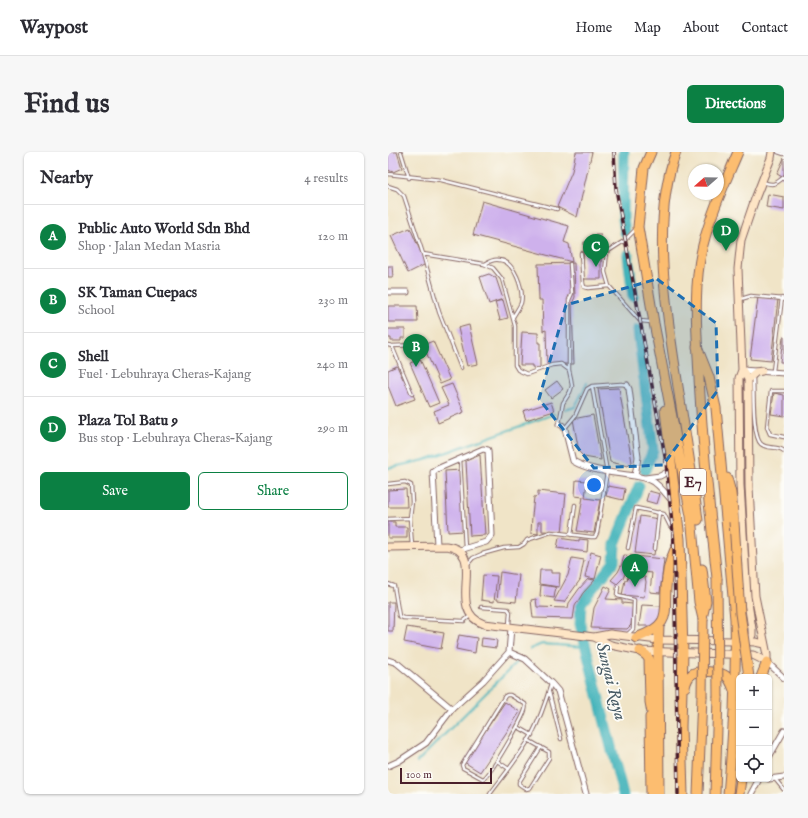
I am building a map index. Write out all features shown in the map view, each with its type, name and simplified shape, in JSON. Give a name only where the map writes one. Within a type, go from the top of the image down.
[{"type":"highway","name":"E7","points":[[651,152],[644,168],[638,227],[666,390],[691,516],[699,602],[703,619]]},
{"type":"highway","name":"E7","points":[[676,152],[670,169],[663,209],[663,246],[671,345],[695,498],[706,601],[703,619],[702,697],[698,794]]},
{"type":"highway","name":"E7","points":[[715,794],[718,697],[717,578],[699,384],[697,295],[702,246],[715,206],[738,152]]},
{"type":"highway","points":[[697,347],[709,377],[716,408],[736,641],[735,692],[728,794]]},
{"type":"highway","points":[[666,390],[665,410],[680,539],[683,640],[681,727],[683,794]]},
{"type":"highway","points":[[721,458],[731,493],[740,613],[749,674]]},
{"type":"highway","points":[[636,638],[654,631],[664,619],[666,610],[666,579],[680,539]]},
{"type":"highway","points":[[659,626],[658,749],[660,794]]},
{"type":"highway","points":[[640,651],[649,659],[651,794]]},
{"type":"highway","points":[[762,674],[767,662]]},
{"type":"highway","points":[[683,692],[687,679],[697,671],[722,673],[727,677],[735,692]]},
{"type":"highway","points":[[650,702],[658,749]]},
{"type":"highway","points":[[731,766],[738,746]]},
{"type":"highway","points":[[739,794],[741,782]]},
{"type":"street","points":[[748,641],[752,635],[752,629],[746,596],[740,485],[739,378],[742,370],[738,269],[741,240],[755,199],[763,182],[772,155],[778,152]]},
{"type":"street","points":[[388,292],[406,292]]},
{"type":"street","points":[[742,370],[784,373]]},
{"type":"street","points":[[742,370],[750,377],[749,487],[755,596],[767,655],[767,662]]},
{"type":"street","points":[[750,377],[756,372],[762,371]]},
{"type":"street","points":[[627,385],[629,389],[638,457],[635,476]]},
{"type":"street","points":[[558,424],[565,428],[572,460],[579,464],[607,472],[635,476],[653,482],[677,507]]},
{"type":"street","points":[[388,547],[454,546],[462,549],[486,542],[492,535],[488,450],[483,450],[460,459],[433,472],[437,546]]},
{"type":"street","points":[[644,478],[660,476],[671,470]]},
{"type":"street","points":[[462,549],[467,566],[467,610],[476,621],[484,624],[510,628],[590,637],[611,645],[640,651],[753,655],[767,662],[784,678]]},
{"type":"street","points":[[388,766],[399,761],[426,743],[452,709],[483,681],[509,652],[510,628]]},
{"type":"street","points":[[590,637],[610,634],[658,640],[748,641],[764,644]]},
{"type":"street","points":[[509,652],[525,659],[558,691],[586,794]]},
{"type":"street","points":[[388,660],[397,663],[452,709]]},
{"type":"street","points":[[772,752],[784,731]]},
{"type":"street","points":[[772,778],[784,778]]},
{"type":"street","points":[[751,794],[757,782]]},
{"type":"lane","points":[[401,152],[409,178]]},
{"type":"lane","points":[[778,152],[784,154]]},
{"type":"lane","points":[[388,174],[409,178],[441,180],[558,209]]},
{"type":"lane","points":[[763,182],[776,184],[784,177]]},
{"type":"lane","points":[[388,186],[397,189],[404,196],[423,254],[439,312],[462,368]]},
{"type":"lane","points":[[638,227],[624,241],[607,252],[605,272],[609,286],[640,321],[654,323]]},
{"type":"lane","points":[[581,253],[584,287],[609,286]]},
{"type":"lane","points":[[423,254],[484,264],[493,268],[502,279],[515,326],[515,364],[518,370],[527,374],[552,365],[561,364],[569,370]]},
{"type":"lane","points":[[484,264],[493,260],[501,259],[510,265],[518,277],[522,294],[520,304],[512,318]]},
{"type":"lane","points":[[558,424],[563,403],[572,386],[572,379],[569,370],[569,300],[572,293],[570,264]]},
{"type":"lane","points":[[739,299],[751,296],[783,298],[772,372]]},
{"type":"lane","points":[[388,345],[416,345]]},
{"type":"lane","points":[[392,346],[412,394]]},
{"type":"lane","points":[[750,377],[755,435],[762,445],[784,451]]},
{"type":"lane","points":[[565,428],[575,416],[587,389],[592,386],[627,385]]},
{"type":"lane","points":[[467,566],[473,558],[482,554],[504,548],[519,547],[527,540],[551,532],[591,537],[595,537],[598,534],[607,472],[592,386]]},
{"type":"lane","points":[[784,391],[772,391],[767,427],[770,434],[784,437]]},
{"type":"lane","points":[[460,459],[462,549]]},
{"type":"lane","points":[[388,484],[405,482],[411,485],[412,502],[410,518],[412,546]]},
{"type":"lane","points":[[571,535],[575,505]]},
{"type":"lane","points":[[628,548],[636,508],[664,514],[670,526],[680,539]]},
{"type":"lane","points":[[655,549],[659,512]]},
{"type":"lane","points":[[388,519],[410,518]]},
{"type":"lane","points":[[388,584],[394,586],[399,616],[403,618],[464,621],[471,616]]},
{"type":"lane","points":[[618,587],[618,596],[632,599],[634,602],[633,629],[624,636]]},
{"type":"lane","points":[[480,607],[508,609],[510,612],[510,628]]},
{"type":"lane","points":[[490,794],[532,735],[549,692],[551,683]]},
{"type":"lane","points":[[549,692],[561,739]]},
{"type":"lane","points":[[510,695],[525,704],[525,711],[518,727],[497,761],[486,778],[483,779],[463,768],[462,765],[504,696],[510,695]]},
{"type":"lane","points":[[518,727],[532,735]]},
{"type":"lane","points":[[528,740],[549,752],[549,758],[530,788],[526,789],[519,784],[519,782],[541,748]]},
{"type":"lane","points":[[497,761],[509,769]]},
{"type":"lane","points":[[772,778],[784,790]]},
{"type":"highlighted area","points":[[657,279],[716,323],[718,390],[663,465],[594,468],[539,399],[566,305]]},
{"type":"building","points":[[388,152],[397,152],[402,168],[393,172],[388,170]]},
{"type":"building","points":[[576,152],[592,152],[577,217],[557,207],[572,171]]},
{"type":"building","points":[[784,158],[784,178],[777,174]]},
{"type":"building","points":[[768,194],[784,197],[784,210],[766,207]]},
{"type":"building","points":[[482,201],[569,226],[564,242],[569,244],[572,262],[473,235]]},
{"type":"building","points":[[410,228],[426,264],[408,273],[391,236]]},
{"type":"building","points":[[591,235],[601,235],[601,279],[583,279],[584,242],[591,242]]},
{"type":"building","points":[[574,263],[575,297],[572,304],[574,364],[547,364],[546,330],[543,331],[542,300],[539,300],[538,264]]},
{"type":"building","points":[[388,266],[392,266],[393,277],[388,277]]},
{"type":"building","points":[[489,274],[496,278],[503,299],[489,304],[480,277]]},
{"type":"building","points":[[758,297],[778,299],[771,361],[750,359]]},
{"type":"building","points":[[503,300],[508,318],[500,320],[495,302]]},
{"type":"building","points":[[388,306],[417,306],[418,322],[388,322]]},
{"type":"building","points":[[469,325],[478,364],[467,366],[458,328]]},
{"type":"building","points":[[388,329],[405,329],[405,338],[401,338],[401,341],[391,341],[391,338],[388,338]]},
{"type":"building","points":[[522,332],[538,333],[538,343],[540,343],[540,368],[532,367],[532,365],[520,365]]},
{"type":"building","points":[[783,337],[784,362],[780,362]]},
{"type":"building","points":[[433,341],[450,380],[440,384],[423,345]]},
{"type":"building","points":[[420,359],[439,403],[429,407],[410,363]]},
{"type":"building","points":[[397,366],[403,379],[406,378],[415,399],[396,406],[388,386],[388,370]]},
{"type":"building","points":[[557,381],[563,389],[551,398],[545,390]]},
{"type":"building","points":[[452,384],[464,412],[438,423],[434,411],[449,405],[441,388]]},
{"type":"building","points":[[619,388],[632,462],[628,466],[610,462],[598,389]]},
{"type":"building","points":[[774,393],[784,395],[784,416],[771,414]]},
{"type":"building","points":[[551,402],[554,411],[526,420],[523,411]]},
{"type":"building","points":[[593,415],[601,460],[584,457],[579,452],[573,419]]},
{"type":"building","points":[[480,455],[485,535],[470,536],[466,461]]},
{"type":"building","points":[[461,470],[464,531],[448,532],[445,471]]},
{"type":"building","points":[[576,480],[587,481],[585,498],[600,500],[594,533],[577,531],[583,497],[575,496]]},
{"type":"building","points":[[608,486],[625,489],[623,500],[606,496]]},
{"type":"building","points":[[406,489],[407,507],[388,507],[388,490]]},
{"type":"building","points":[[538,491],[566,494],[562,532],[542,531],[542,522],[538,522],[538,534],[531,533],[534,497],[538,496]]},
{"type":"building","points":[[649,491],[660,494],[657,504],[646,501]]},
{"type":"building","points":[[640,516],[659,519],[654,555],[635,553]]},
{"type":"building","points":[[388,522],[395,522],[395,527],[407,527],[407,538],[388,538]]},
{"type":"building","points":[[559,538],[579,541],[579,539],[588,540],[587,552],[557,548]]},
{"type":"building","points":[[591,552],[601,555],[595,579],[585,577]]},
{"type":"building","points":[[624,555],[664,559],[660,593],[650,592],[652,573],[629,570],[617,584],[611,580],[618,572]]},
{"type":"building","points":[[572,558],[584,560],[580,580],[564,602],[554,601],[568,575]]},
{"type":"building","points":[[540,570],[551,570],[551,573],[560,573],[559,587],[539,584]]},
{"type":"building","points":[[500,572],[519,575],[516,602],[497,600]]},
{"type":"building","points":[[629,574],[645,577],[646,582],[644,597],[622,595],[625,580],[627,580]]},
{"type":"building","points":[[483,575],[497,576],[494,602],[481,600]]},
{"type":"building","points":[[588,579],[595,580],[583,593],[575,606],[573,619],[533,618],[531,600],[536,599],[537,607],[568,608],[569,603]]},
{"type":"building","points":[[541,585],[556,587],[554,598],[540,596]]},
{"type":"building","points":[[605,586],[611,589],[606,599],[622,600],[622,603],[633,604],[631,625],[627,629],[591,628],[594,608]]},
{"type":"building","points":[[388,602],[394,602],[393,631],[388,631]]},
{"type":"building","points":[[642,605],[661,606],[661,614],[653,626],[639,626]]},
{"type":"building","points":[[407,627],[444,633],[441,649],[404,642]]},
{"type":"building","points":[[459,635],[477,638],[475,653],[456,649]]},
{"type":"building","points":[[482,638],[497,640],[496,648],[481,646]]},
{"type":"building","points":[[505,702],[520,712],[480,772],[464,762]]},
{"type":"waterway","name":"Sungai Raya","points":[[624,152],[623,219],[625,232]]},
{"type":"waterway","name":"Sungai Raya","points":[[628,255],[633,296]]},
{"type":"waterway","name":"Sungai Raya","points":[[638,330],[653,450],[645,470]]},
{"type":"waterway","points":[[565,410],[575,407],[587,383]]},
{"type":"waterway","points":[[388,468],[425,460],[554,414]]},
{"type":"waterway","name":"Sungai Raya","points":[[603,576],[614,562],[615,544],[639,486]]},
{"type":"waterway","name":"Sungai Raya","points":[[599,580],[581,603],[580,624],[623,794]]},
{"type":"waterway","points":[[530,649],[542,644],[586,647]]},
{"type":"waterway","points":[[417,762],[518,661]]},
{"type":"railway","points":[[614,152],[616,189],[666,462],[674,546],[678,794]]},
{"type":"place","name":"Plaza Tol Batu 9","points":[[726,251]]},
{"type":"place","name":"Shell","points":[[596,267]]},
{"type":"place","name":"SK Taman Cuepacs","points":[[416,367]]},
{"type":"place","name":"Public Auto World Sdn Bhd","points":[[635,587]]}]
